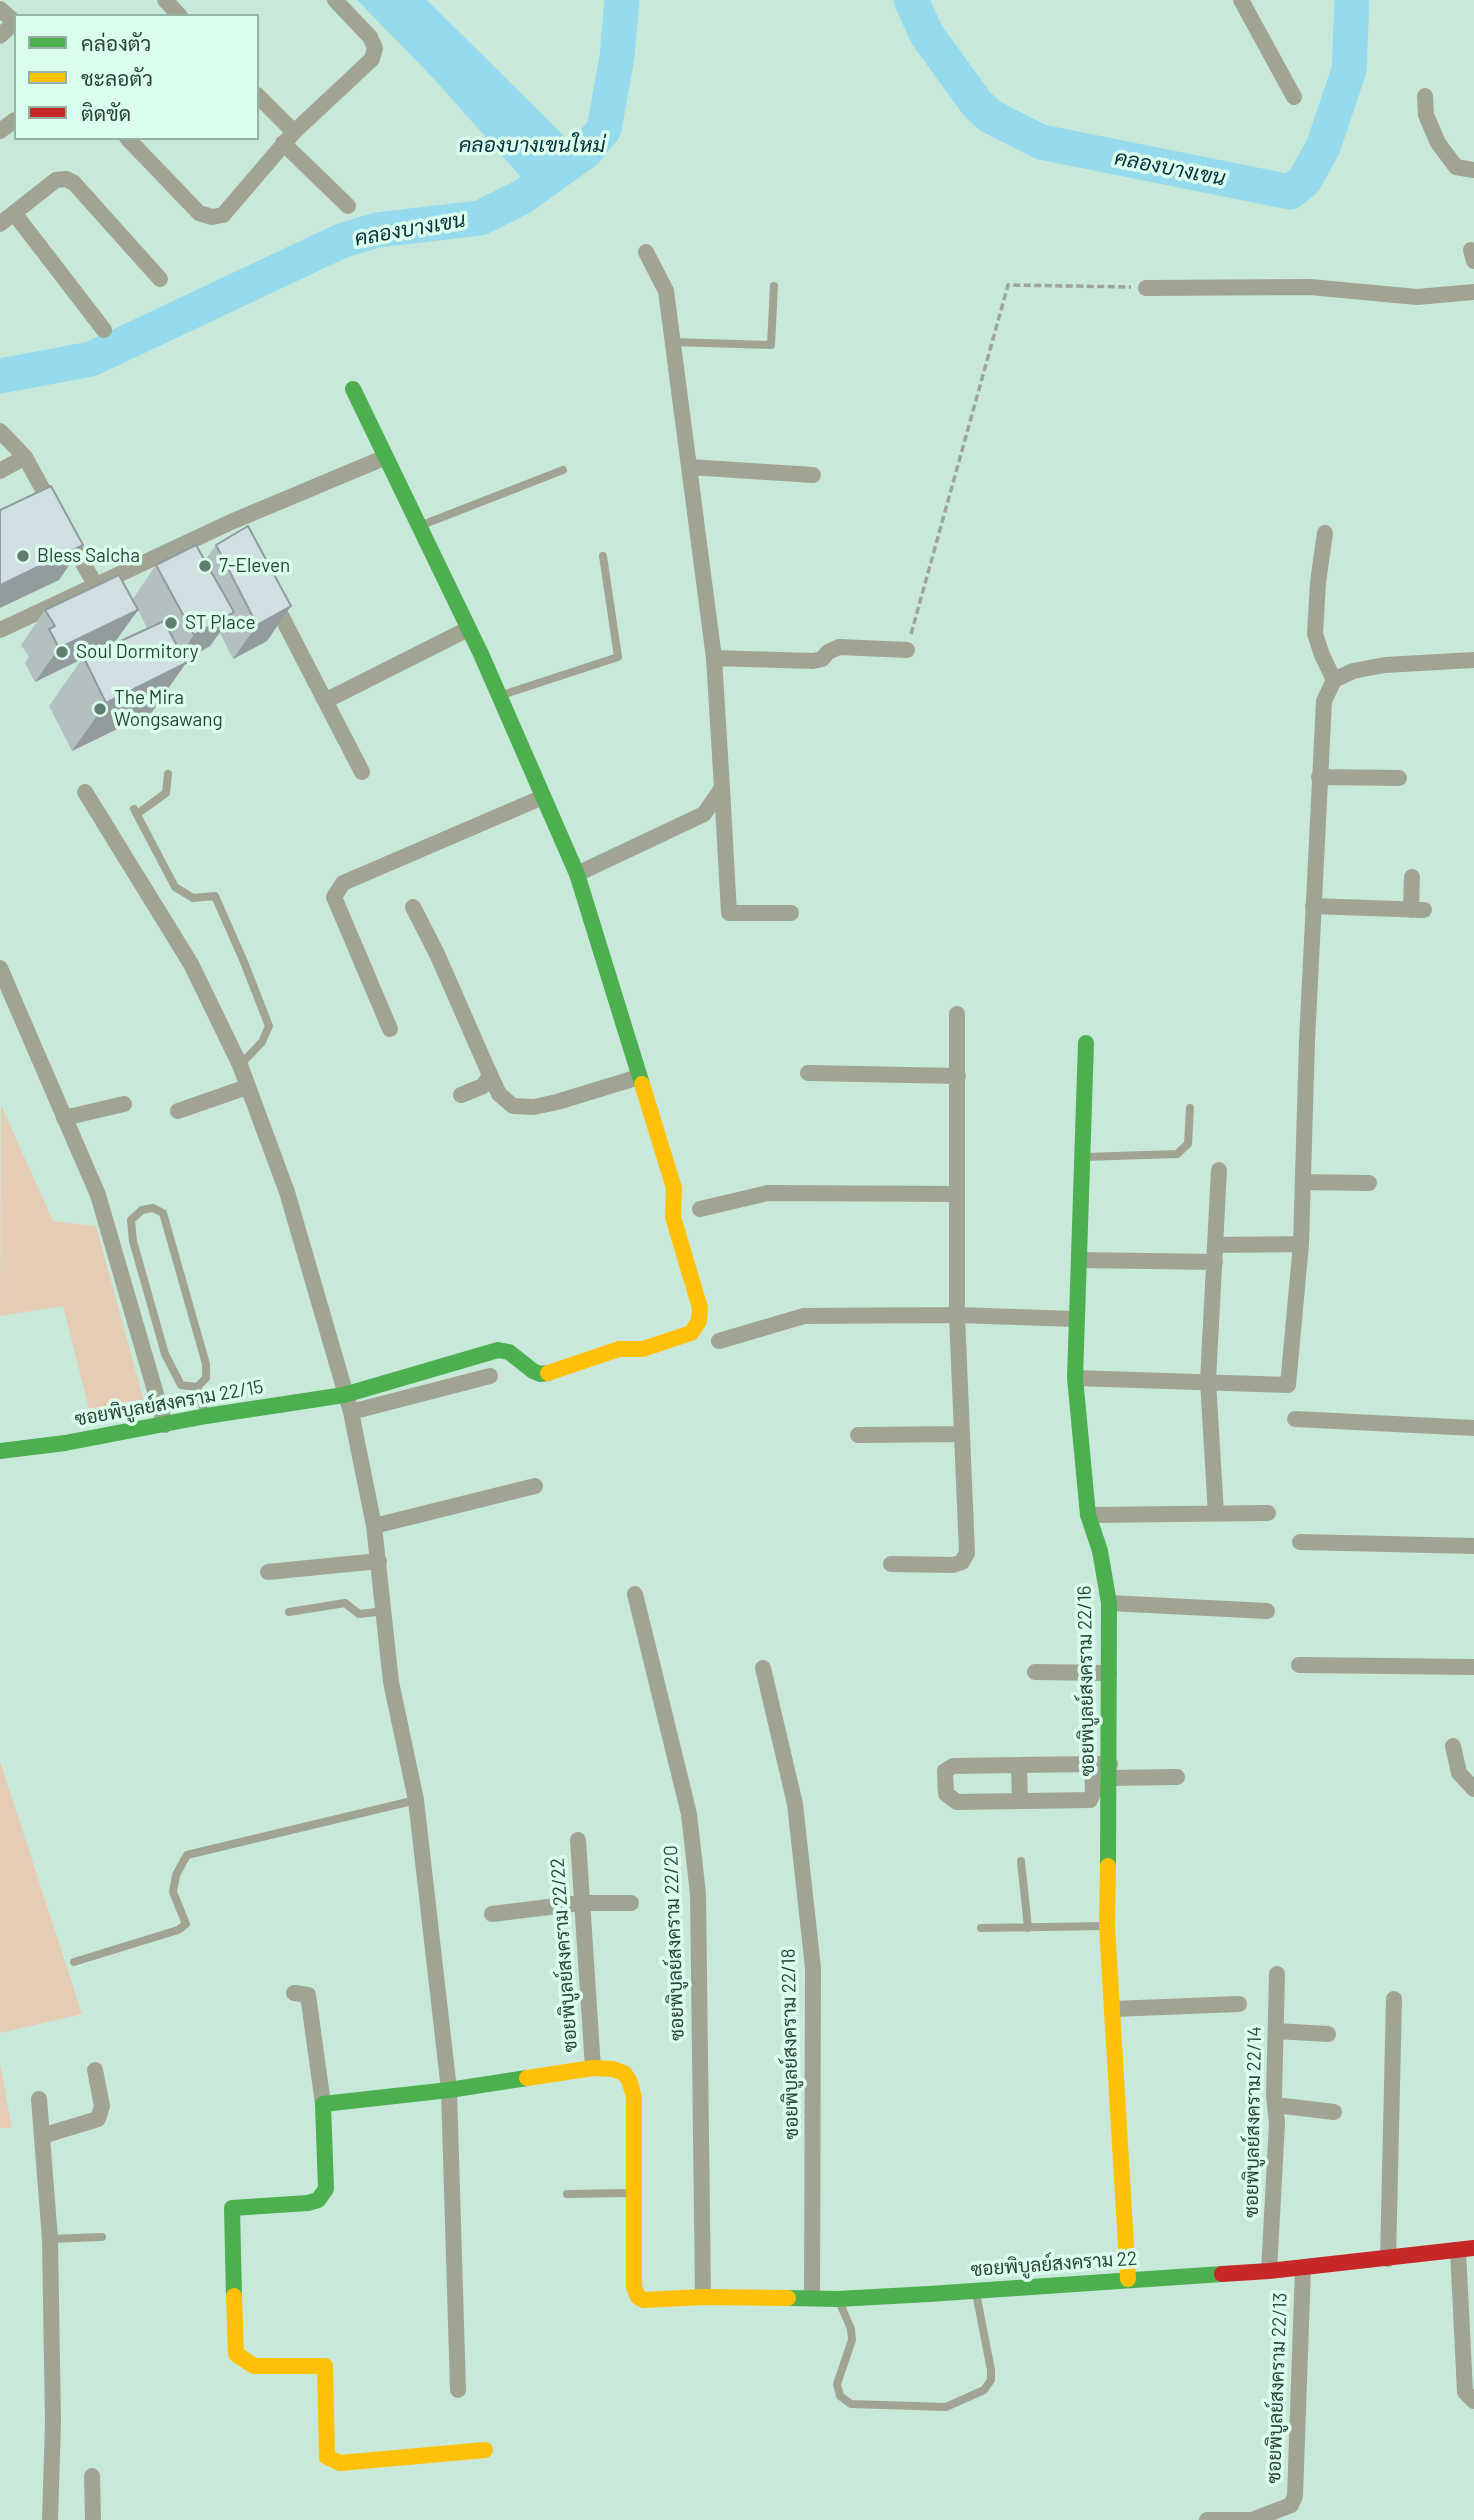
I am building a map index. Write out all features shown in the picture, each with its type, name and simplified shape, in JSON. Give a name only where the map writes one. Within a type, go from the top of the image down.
[{"type":"street","points":[[165,0],[178,14]]},
{"type":"street","points":[[129,140],[199,214],[212,217],[222,215],[289,138],[372,59],[375,48],[370,37],[334,0]]},
{"type":"street","points":[[1241,0],[1294,97]]},
{"type":"street","points":[[0,9],[14,22]]},
{"type":"street","points":[[0,36],[14,24]]},
{"type":"street","points":[[1425,96],[1426,115],[1438,143],[1456,167],[1474,170]]},
{"type":"street","points":[[259,98],[289,138],[348,206]]},
{"type":"street","points":[[0,224],[57,180],[66,179],[74,183],[160,279]]},
{"type":"street","points":[[14,213],[104,330]]},
{"type":"street","points":[[646,252],[666,291],[714,659],[729,913],[791,913]]},
{"type":"street","points":[[1146,288],[1310,287],[1416,298],[1474,292]]},
{"type":"street","points":[[353,389],[500,695],[577,874],[639,1077],[557,1102],[513,1106],[499,1094],[438,954],[413,907]]},
{"type":"street","points":[[0,431],[25,457],[108,608]]},
{"type":"street","points":[[0,471],[25,457]]},
{"type":"street","points":[[0,630],[96,585],[234,528],[386,457]]},
{"type":"street","points":[[689,467],[814,475]]},
{"type":"street","points":[[1325,533],[1318,582],[1315,634],[1334,680]]},
{"type":"street","points":[[263,582],[327,700],[362,772]]},
{"type":"street","points":[[327,700],[468,629]]},
{"type":"street","points":[[714,659],[813,661],[822,659],[833,648],[839,647],[907,650]]},
{"type":"street","points":[[1075,1378],[1288,1385],[1301,1244],[1313,906],[1324,701],[1334,680],[1353,671],[1385,665],[1474,660]]},
{"type":"street","points":[[1319,776],[1399,778]]},
{"type":"street","points":[[577,874],[704,814],[722,788]]},
{"type":"street","points":[[85,792],[191,964],[240,1065],[287,1192],[351,1412],[374,1526],[391,1682],[416,1800],[449,2090],[458,2390]]},
{"type":"street","points":[[390,1029],[334,897],[343,883],[544,797]]},
{"type":"street","points":[[1313,906],[1418,910],[1412,877]]},
{"type":"street","points":[[0,968],[98,1195],[165,1425]]},
{"type":"street","points":[[891,1564],[953,1565],[962,1562],[967,1553],[957,1315],[957,1014]]},
{"type":"street","name":"ซอยพิบูลย์สงคราม 22/16","points":[[1086,1044],[1075,1378],[1087,1515],[1100,1551],[1109,1603],[1107,1926],[1128,2279]]},
{"type":"street","points":[[461,1096],[483,1086],[490,1075],[488,1070]]},
{"type":"street","points":[[808,1073],[957,1076]]},
{"type":"street","name":"ซอยพิบูลย์สงคราม 22/15","points":[[0,1451],[65,1443],[206,1416],[344,1395],[498,1350],[509,1352],[540,1374],[619,1349],[643,1349],[691,1333],[699,1321],[700,1308],[673,1217],[674,1188],[639,1077]]},
{"type":"street","points":[[178,1111],[247,1087]]},
{"type":"street","points":[[64,1118],[124,1104]]},
{"type":"street","points":[[1216,1514],[1208,1381],[1219,1170]]},
{"type":"street","points":[[1303,1182],[1368,1183]]},
{"type":"street","points":[[700,1209],[768,1193],[957,1194]]},
{"type":"street","points":[[1216,1245],[1301,1244]]},
{"type":"street","points":[[1079,1260],[1215,1262]]},
{"type":"street","points":[[719,1341],[804,1316],[957,1315],[1076,1320]]},
{"type":"street","points":[[351,1412],[490,1376]]},
{"type":"street","points":[[1295,1419],[1474,1428]]},
{"type":"street","points":[[858,1434],[962,1434]]},
{"type":"street","points":[[374,1526],[535,1486]]},
{"type":"street","points":[[1087,1515],[1268,1513]]},
{"type":"street","points":[[1300,1542],[1474,1546]]},
{"type":"street","points":[[268,1572],[379,1561]]},
{"type":"street","name":"ซอยพิบูลย์สงคราม 22/20","points":[[635,1594],[689,1814],[698,1894],[703,2297]]},
{"type":"street","points":[[1109,1603],[1266,1611]]},
{"type":"street","points":[[1299,1665],[1474,1667]]},
{"type":"street","name":"ซอยพิบูลย์สงคราม 22/18","points":[[764,1668],[795,1804],[813,1968],[812,2298]]},
{"type":"street","points":[[1035,1672],[1109,1673]]},
{"type":"street","points":[[1453,1745],[1460,1773],[1474,1789]]},
{"type":"street","points":[[1092,1764],[1093,1793],[1090,1800],[957,1802],[946,1794],[945,1771],[953,1766],[1092,1764],[1110,1771],[1177,1777]]},
{"type":"street","points":[[1019,1765],[1020,1801]]},
{"type":"street","name":"ซอยพิบูลย์สงคราม 22/22","points":[[578,1840],[593,2068]]},
{"type":"street","points":[[492,1914],[581,1903],[631,1903]]},
{"type":"street","name":"ซอยพิบูลย์สงคราม 22/14","points":[[1269,2271],[1277,2123],[1275,2105],[1278,1974]]},
{"type":"street","points":[[294,1993],[308,1996],[323,2104],[326,2189],[318,2200],[308,2203],[232,2208],[236,2354],[254,2366],[325,2366],[327,2456],[340,2463],[485,2450]]},
{"type":"street","points":[[1388,2259],[1394,1999]]},
{"type":"street","points":[[1113,2009],[1239,2004]]},
{"type":"street","points":[[1276,2031],[1328,2034]]},
{"type":"street","points":[[323,2104],[449,2090],[593,2068],[613,2069],[624,2073],[634,2097],[634,2193]]},
{"type":"street","points":[[42,2136],[98,2119],[102,2106],[94,2070]]},
{"type":"street","points":[[39,2099],[50,2239],[53,2421],[50,2520]]},
{"type":"street","points":[[1275,2105],[1334,2112]]},
{"type":"street","name":"ซอยพิบูลย์สงคราม 22","points":[[634,2193],[634,2287],[638,2297],[644,2300],[703,2297],[838,2299],[975,2291],[1269,2271],[1466,2249]]},
{"type":"street","points":[[1466,2249],[1465,2392],[1474,2401]]},
{"type":"street","name":"ซอยพิบูลย์สงคราม 22/13","points":[[1206,2520],[1252,2520],[1291,2505],[1295,2496],[1303,2268]]},
{"type":"street","points":[[92,2476],[93,2520]]},
{"type":"lane","points":[[673,342],[771,345],[774,286]]},
{"type":"lane","points":[[419,526],[563,470]]},
{"type":"lane","points":[[500,695],[618,657],[603,556]]},
{"type":"lane","points":[[167,774],[166,793],[135,812],[175,887],[192,898],[215,896],[244,962],[269,1027],[262,1042],[240,1065]]},
{"type":"lane","points":[[1083,1157],[1177,1154],[1188,1144],[1190,1108]]},
{"type":"lane","points":[[153,1208],[163,1213],[206,1364],[206,1378],[197,1387],[181,1385],[165,1354],[133,1241],[131,1220],[142,1210],[153,1208]]},
{"type":"lane","points":[[197,1387],[206,1416]]},
{"type":"lane","points":[[289,1612],[345,1603],[359,1614],[384,1611]]},
{"type":"lane","points":[[74,1962],[178,1930],[186,1924],[173,1892],[176,1875],[187,1855],[416,1800]]},
{"type":"lane","points":[[1021,1861],[1028,1928]]},
{"type":"lane","points":[[981,1928],[1107,1926]]},
{"type":"lane","points":[[567,2194],[634,2193]]},
{"type":"lane","points":[[50,2239],[102,2237]]},
{"type":"lane","points":[[838,2299],[851,2329],[852,2340],[837,2384],[840,2396],[851,2404],[946,2407],[984,2390],[990,2380],[991,2370],[975,2291]]},
{"type":"path","points":[[907,650],[1008,285],[1146,288]]},
{"type":"shaded area","points":[[1,1105],[53,1221],[96,1226],[144,1402],[91,1417],[63,1306],[0,1316]]},
{"type":"shaded area","points":[[0,1761],[82,2014],[0,2033]]},
{"type":"shaded area","points":[[0,2064],[12,2128],[0,2128]]},
{"type":"water","name":"คลองบางเขนใหม่","points":[[357,0],[427,0],[562,134],[574,153],[528,185],[435,80]]},
{"type":"building","points":[[51,486],[83,545],[0,585],[0,510]]},
{"type":"building","points":[[248,526],[291,606],[257,625],[216,545]]},
{"type":"building","points":[[196,545],[234,612],[194,635],[156,565]]},
{"type":"building","points":[[119,575],[138,610],[59,648],[49,629],[55,626],[45,610]]},
{"type":"building","points":[[164,621],[186,663],[106,703],[84,658]]},
{"type":"waterway","name":"คลองบางเขน","points":[[0,376],[91,359],[341,241],[377,230],[480,218],[522,197],[586,151],[604,129],[617,57],[622,0]]},
{"type":"waterway","name":"คลองบางเขน","points":[[911,0],[927,35],[977,104],[990,116],[1041,142],[1290,192],[1304,181],[1323,147],[1349,70],[1352,0]]},
{"type":"traffic: fast","points":[[353,389],[481,654],[577,874],[642,1084]]},
{"type":"traffic: fast","points":[[1086,1043],[1075,1378],[1088,1515],[1100,1551],[1109,1603],[1108,1866]]},
{"type":"traffic: fast","points":[[0,1451],[65,1443],[206,1416],[344,1395],[498,1350],[509,1352],[533,1371],[548,1373]]},
{"type":"traffic: fast","points":[[234,2296],[232,2208],[318,2200],[326,2189],[323,2104],[527,2078]]},
{"type":"traffic: fast","points":[[788,2298],[838,2299],[929,2294],[1222,2274]]},
{"type":"traffic: slow","points":[[548,1373],[619,1349],[643,1349],[691,1333],[699,1321],[700,1308],[673,1217],[674,1188],[642,1084]]},
{"type":"traffic: slow","points":[[1108,1866],[1107,1926],[1128,2279]]},
{"type":"traffic: slow","points":[[527,2078],[593,2068],[613,2069],[624,2073],[629,2080],[634,2097],[634,2287],[638,2297],[644,2300],[703,2297],[788,2298]]},
{"type":"traffic: slow","points":[[234,2296],[236,2354],[254,2366],[325,2366],[327,2457],[340,2463],[485,2450]]},
{"type":"traffic: jam","points":[[1222,2274],[1474,2248]]},
{"type":"place","name":"Bless Salcha","points":[[23,556]]},
{"type":"place","name":"7-Eleven","points":[[205,566]]},
{"type":"place","name":"ST Place","points":[[171,623]]},
{"type":"place","name":"Soul Dormitory","points":[[62,652]]},
{"type":"place","name":"The Mira Wongsawang","points":[[100,709]]}]
